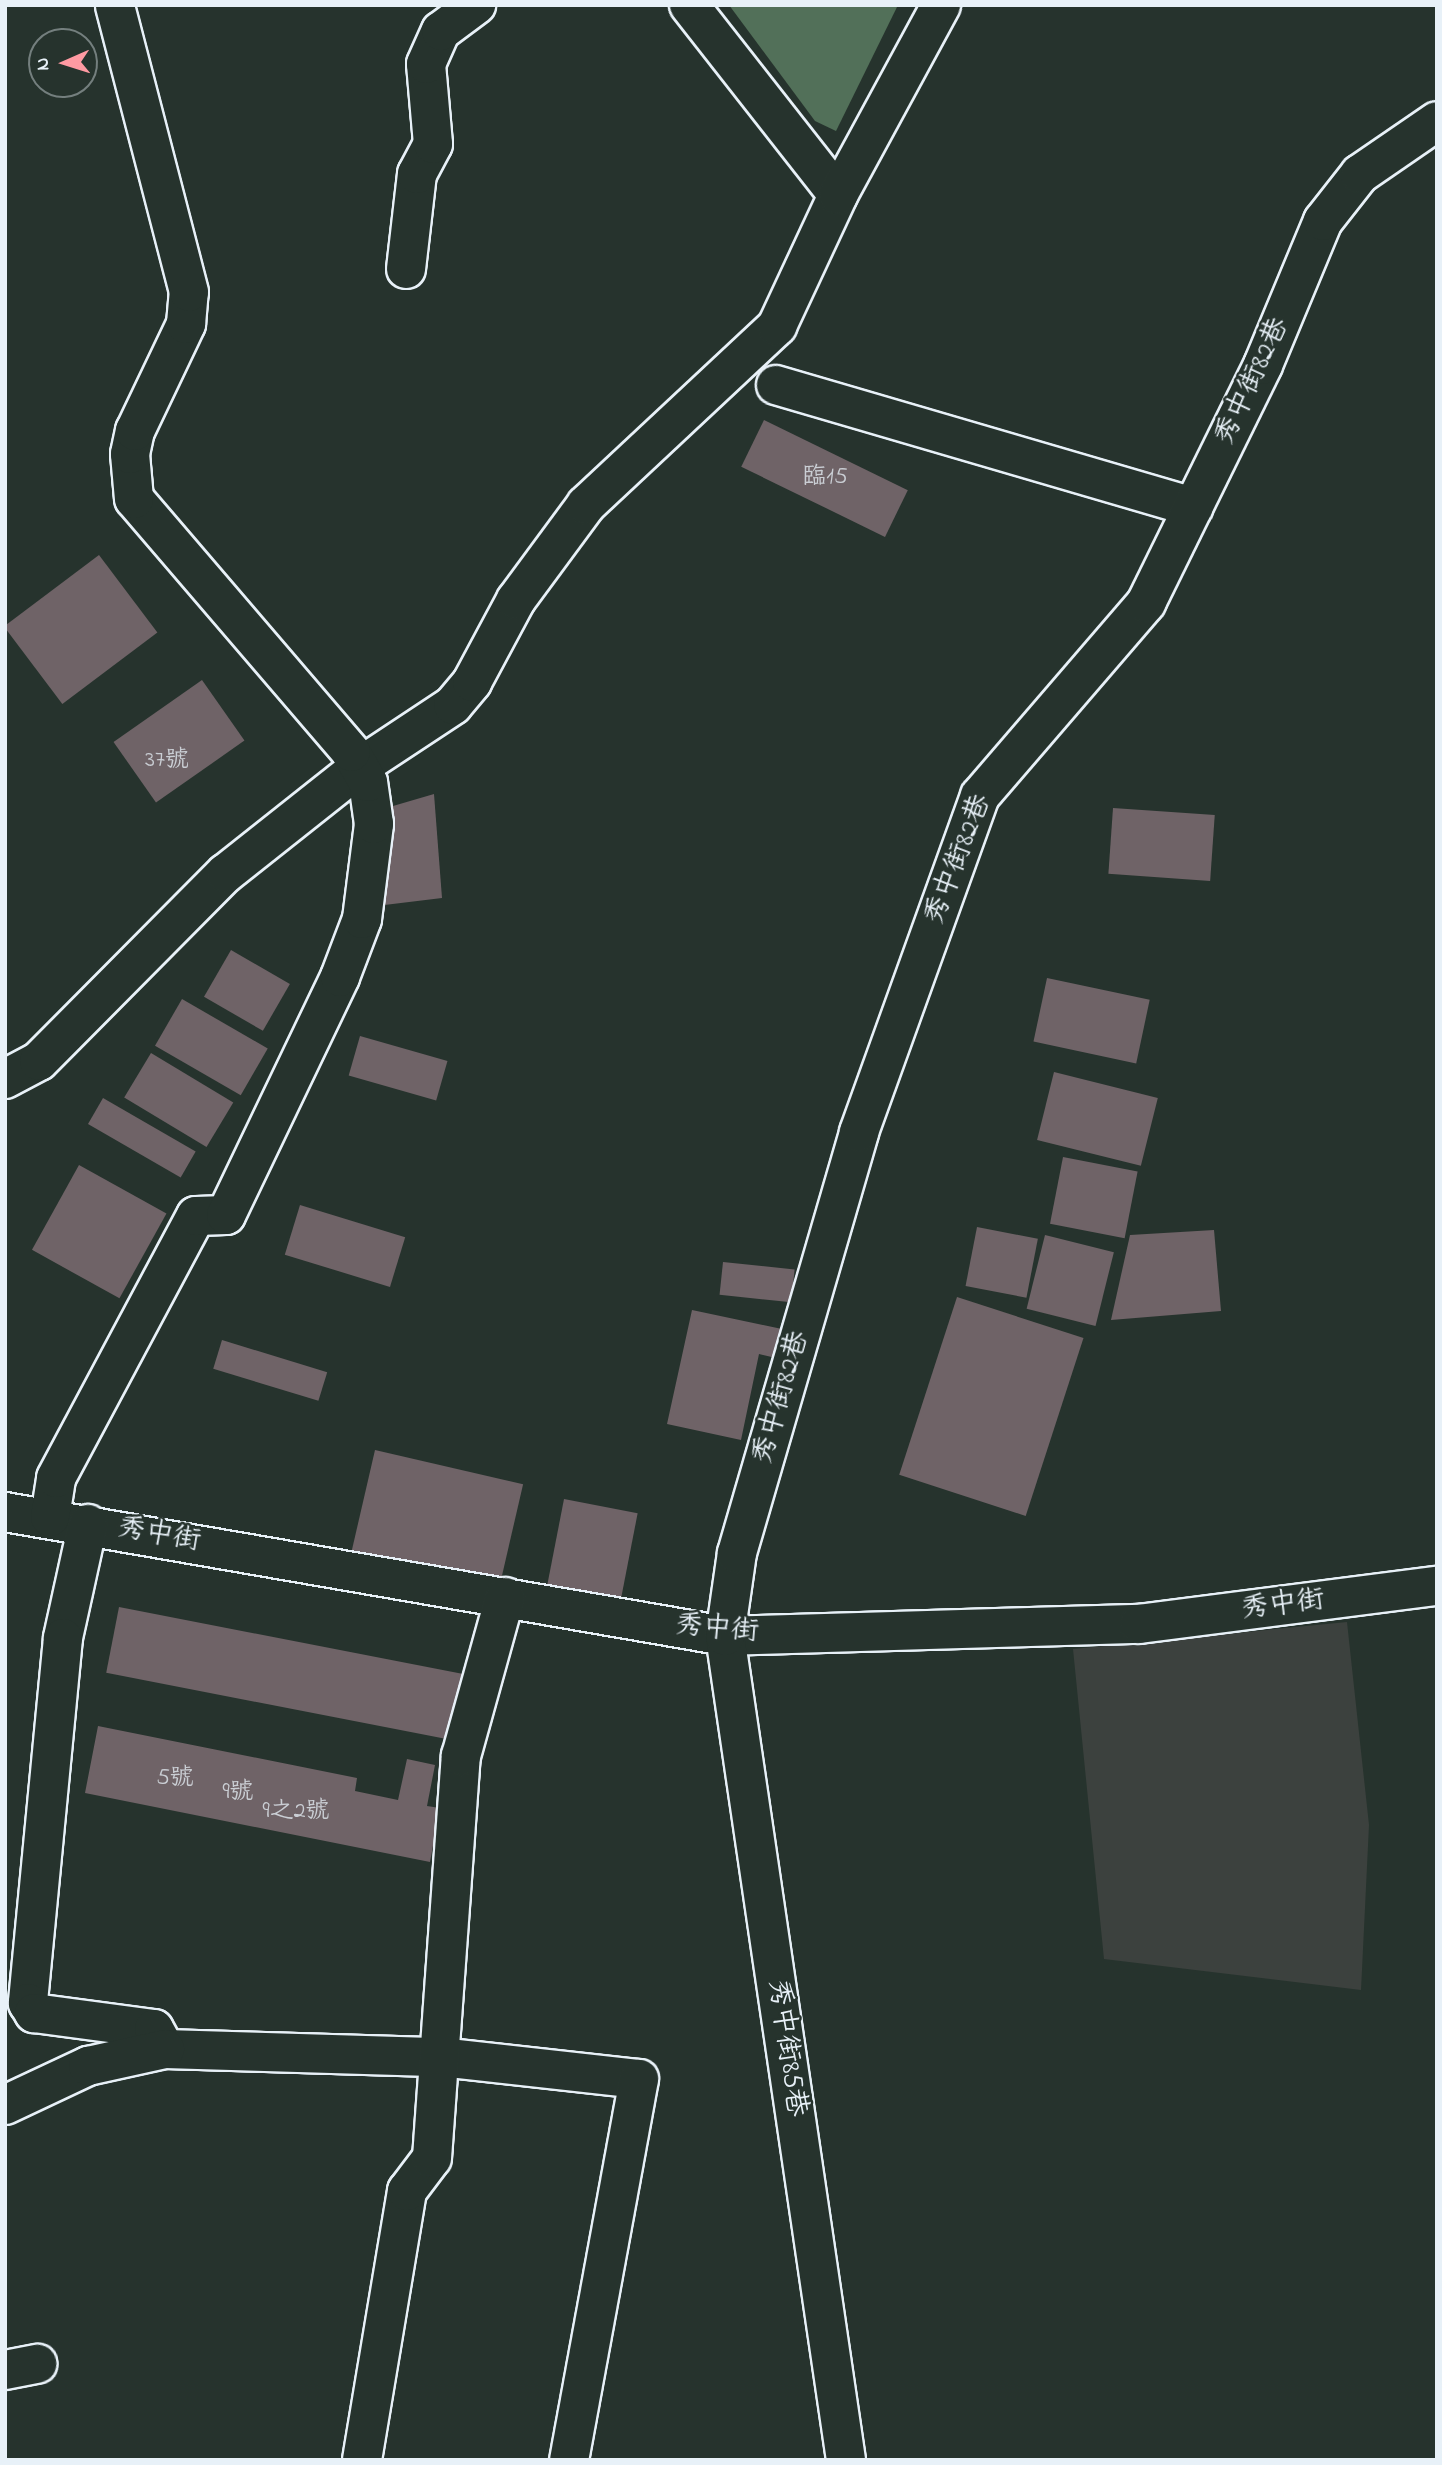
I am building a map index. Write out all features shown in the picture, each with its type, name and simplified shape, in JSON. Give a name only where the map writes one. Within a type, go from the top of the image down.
[{"type":"street","points":[[50,1517],[62,1466],[196,1216],[226,1215],[352,949],[369,883],[374,824],[361,766],[134,499],[130,465],[135,431],[186,324],[189,292],[115,5]]},
{"type":"street","points":[[405,269],[417,174],[433,144],[426,64],[442,31],[477,5]]},
{"type":"street","points":[[688,5],[838,195]]},
{"type":"street","points":[[5,1079],[39,1061],[226,873],[361,766],[453,705],[472,682],[516,600],[586,505],[777,326],[838,195],[941,5]]},
{"type":"street","name":"秀中街82巷","points":[[726,1636],[737,1553],[859,1132],[980,796],[1146,603],[1263,365],[1323,220],[1360,174],[1437,121]]},
{"type":"street","points":[[776,385],[1194,507]]},
{"type":"street","name":"秀中街","points":[[5,1512],[50,1517],[726,1636],[1139,1624],[1437,1586]]},
{"type":"street","points":[[88,1524],[63,1638],[28,2003],[34,2014],[154,2029],[165,2049]]},
{"type":"street","points":[[362,2460],[407,2191],[432,2158],[461,1756],[505,1597]]},
{"type":"street","name":"秀中街85巷","points":[[726,1636],[846,2460]]},
{"type":"street","points":[[5,2105],[88,2066],[165,2049],[440,2057],[639,2079],[569,2460]]},
{"type":"shaded area","points":[[1347,1622],[1369,1825],[1361,1990],[1104,1959],[1073,1649]]},
{"type":"green space","points":[[729,5],[898,5],[836,131],[815,121]]},
{"type":"building","points":[[764,420],[908,490],[885,537],[741,467]]},
{"type":"building","points":[[99,555],[157,632],[62,704],[5,626]]},
{"type":"building","points":[[202,680],[244,741],[156,803],[114,742]]},
{"type":"building","points":[[434,794],[442,898],[368,907],[352,818]]},
{"type":"building","points":[[1113,808],[1215,815],[1210,881],[1108,874]]},
{"type":"building","points":[[231,950],[290,984],[263,1031],[204,997]]},
{"type":"building","points":[[1047,978],[1150,1000],[1136,1063],[1033,1042]]},
{"type":"building","points":[[182,999],[268,1048],[241,1095],[155,1046]]},
{"type":"building","points":[[360,1036],[447,1061],[436,1100],[349,1075]]},
{"type":"building","points":[[151,1053],[233,1102],[207,1147],[124,1098]]},
{"type":"building","points":[[1054,1072],[1158,1098],[1141,1166],[1037,1140]]},
{"type":"building","points":[[103,1098],[196,1152],[181,1177],[88,1124]]},
{"type":"building","points":[[1063,1157],[1138,1172],[1125,1238],[1050,1224]]},
{"type":"building","points":[[79,1165],[166,1213],[119,1298],[32,1250]]},
{"type":"building","points":[[300,1205],[405,1237],[390,1287],[285,1255]]},
{"type":"building","points":[[977,1227],[1038,1239],[1026,1298],[966,1286]]},
{"type":"building","points":[[1214,1230],[1221,1311],[1111,1320],[1130,1235]]},
{"type":"building","points":[[1045,1235],[1114,1252],[1096,1326],[1027,1309]]},
{"type":"building","points":[[723,1262],[795,1270],[791,1302],[720,1295]]},
{"type":"building","points":[[957,1297],[1083,1338],[1026,1516],[899,1475]]},
{"type":"building","points":[[692,1310],[796,1332],[789,1361],[759,1354],[741,1440],[667,1424]]},
{"type":"building","points":[[222,1340],[327,1372],[318,1401],[213,1369]]},
{"type":"building","points":[[375,1450],[523,1484],[496,1601],[348,1567]]},
{"type":"building","points":[[564,1499],[638,1513],[617,1617],[544,1603]]},
{"type":"building","points":[[119,1607],[465,1674],[452,1740],[106,1673]]},
{"type":"building","points":[[98,1726],[357,1778],[355,1791],[398,1800],[407,1759],[435,1765],[427,1806],[440,1808],[430,1862],[85,1793]]}]
